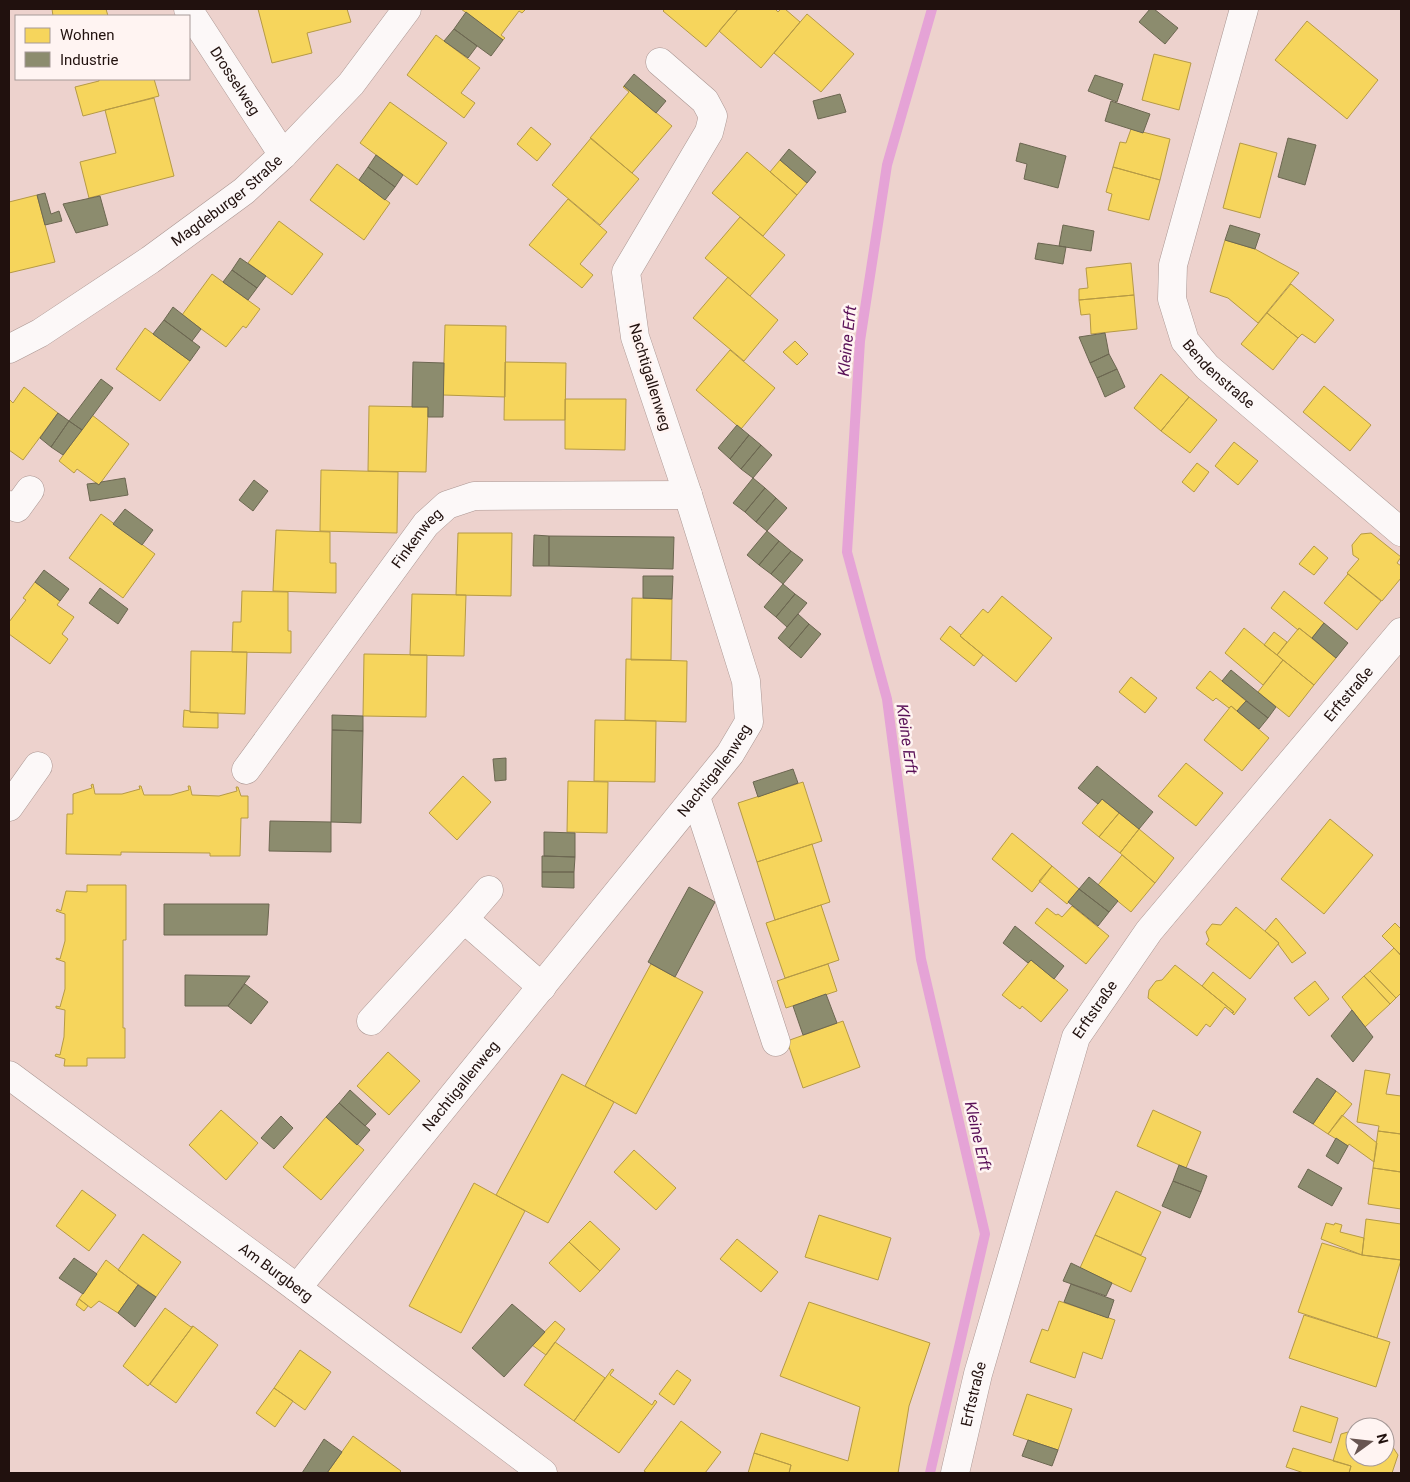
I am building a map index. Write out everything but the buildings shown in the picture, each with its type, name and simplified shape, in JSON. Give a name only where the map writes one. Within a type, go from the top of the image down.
[{"type":"street","name":"Drosselweg","points":[[188,9],[282,154]]},
{"type":"street","name":"Magdeburger Straße","points":[[9,349],[40,333],[150,260],[244,191],[351,84],[407,9]]},
{"type":"street","name":"Bendenstraße","points":[[1244,9],[1173,265],[1172,299],[1185,341],[1207,367],[1401,532]]},
{"type":"street","name":"Nachtigallenweg","points":[[297,1288],[696,797],[730,754],[749,722],[746,681],[688,495],[635,337],[626,272],[709,132],[713,116],[705,101],[660,62]]},
{"type":"street","name":"Finkenweg","points":[[246,770],[426,524],[447,505],[474,496],[688,495]]},
{"type":"street","name":"Erftstraße","points":[[955,1473],[978,1374],[1076,1037],[1149,932],[1401,632]]},
{"type":"street","points":[[9,807],[38,766]]},
{"type":"street","points":[[696,797],[776,1042]]},
{"type":"street","points":[[371,1021],[489,890]]},
{"type":"street","points":[[464,919],[542,986]]},
{"type":"street","name":"Am Burgberg","points":[[9,1075],[543,1473]]},
{"type":"waterway","name":"Kleine Erft","points":[[930,1473],[985,1234],[921,959],[887,699],[847,552],[860,341],[887,165],[932,9]]}]
